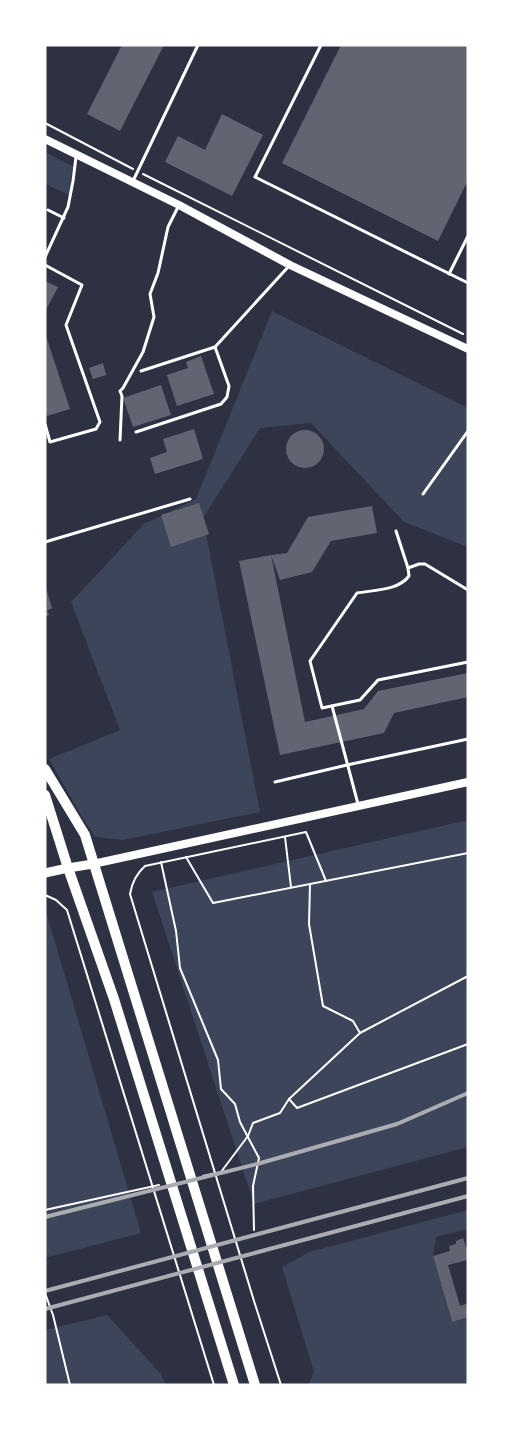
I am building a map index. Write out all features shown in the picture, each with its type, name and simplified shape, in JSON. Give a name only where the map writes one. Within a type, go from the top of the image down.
[{"type":"main road","points":[[45,769],[85,835],[255,1385]]},
{"type":"main road","points":[[45,795],[114,999],[234,1385]]},
{"type":"main road","points":[[45,873],[93,864]]},
{"type":"street","points":[[45,139],[179,205],[290,265],[468,349]]},
{"type":"street","points":[[93,864],[468,782]]},
{"type":"lane","points":[[133,182],[198,45]]},
{"type":"lane","points":[[321,45],[255,177],[468,283]]},
{"type":"lane","points":[[45,257],[64,218],[71,194],[76,155]]},
{"type":"lane","points":[[120,440],[122,396],[120,391],[143,352],[154,317],[150,294],[158,273],[168,227],[179,205]]},
{"type":"lane","points":[[48,210],[64,218]]},
{"type":"lane","points":[[449,274],[468,236]]},
{"type":"lane","points":[[45,265],[82,285],[66,325],[100,422],[96,429],[50,442],[45,424]]},
{"type":"lane","points":[[141,371],[215,347],[290,265]]},
{"type":"lane","points":[[136,432],[220,404],[227,397],[229,386],[215,347]]},
{"type":"lane","points":[[423,494],[468,431]]},
{"type":"lane","points":[[45,542],[190,499]]},
{"type":"lane","points":[[396,531],[408,568],[408,576],[397,586],[357,593],[310,661],[322,708],[360,700],[378,680],[468,662]]},
{"type":"lane","points":[[408,568],[425,564],[468,590]]},
{"type":"lane","points":[[332,706],[358,805]]},
{"type":"lane","points":[[276,783],[468,739]]},
{"type":"path","points":[[45,123],[468,337]]},
{"type":"path","points":[[281,1385],[130,894],[136,874],[145,866],[306,832],[326,881]]},
{"type":"path","points":[[285,837],[291,888]]},
{"type":"path","points":[[186,857],[213,903],[468,853]]},
{"type":"path","points":[[161,862],[176,931],[180,968],[218,1060],[221,1089],[235,1104],[240,1122],[259,1158],[253,1186],[254,1230]]},
{"type":"path","points":[[310,884],[309,924],[323,1006],[353,1021],[360,1033]]},
{"type":"path","points":[[45,895],[56,900],[67,910],[214,1385]]},
{"type":"path","points":[[197,1177],[220,1172],[248,1136],[253,1123],[280,1113],[289,1099],[360,1033],[468,976]]},
{"type":"path","points":[[289,1099],[297,1108],[468,1044]]},
{"type":"path","points":[[45,1210],[162,1185]]},
{"type":"path","points":[[45,1293],[53,1315],[70,1385]]},
{"type":"shaded area","points":[[45,152],[74,167],[69,195],[45,184]]},
{"type":"shaded area","points":[[272,311],[468,408],[468,547],[404,522],[311,423],[260,428],[203,518],[260,812],[123,840],[95,837],[49,759],[120,730],[71,602],[144,524],[196,499]]},
{"type":"shaded area","points":[[468,820],[468,1147],[254,1204],[152,892]]},
{"type":"shaded area","points":[[45,915],[47,915],[141,1233],[45,1258]]},
{"type":"shaded area","points":[[468,1210],[468,1229],[436,1237],[433,1256],[451,1321],[468,1317],[468,1385],[308,1385],[314,1372],[282,1267],[309,1252]]},
{"type":"shaded area","points":[[107,1315],[161,1374],[166,1385],[45,1385],[45,1330]]},
{"type":"building","points":[[122,45],[164,45],[120,131],[87,114]]},
{"type":"building","points":[[341,45],[468,45],[468,180],[438,241],[282,163]]},
{"type":"building","points":[[222,114],[263,135],[232,196],[165,162],[178,136],[205,150]]},
{"type":"building","points":[[45,281],[58,287],[45,312]]},
{"type":"building","points":[[45,333],[70,409],[47,416],[45,409]]},
{"type":"building","points":[[201,356],[214,394],[177,406],[167,375],[188,368],[186,362]]},
{"type":"building","points":[[103,363],[106,375],[93,379],[89,368]]},
{"type":"building","points":[[161,385],[171,415],[133,427],[123,398]]},
{"type":"building","points":[[194,429],[203,459],[155,474],[150,458],[167,452],[163,439]]},
{"type":"building","points":[[305,430],[318,436],[324,449],[318,462],[305,468],[292,462],[286,449],[292,436]]},
{"type":"building","points":[[199,503],[209,534],[171,547],[161,515]]},
{"type":"building","points":[[372,506],[377,533],[331,541],[312,572],[280,580],[271,555],[287,553],[308,517]]},
{"type":"building","points":[[271,555],[305,722],[364,709],[378,691],[468,673],[468,697],[394,713],[384,733],[280,755],[239,561]]},
{"type":"building","points":[[45,585],[52,608],[47,611],[49,615],[45,617]]},
{"type":"building","points":[[463,1238],[468,1247],[468,1260],[448,1265],[460,1306],[468,1303],[468,1317],[452,1322],[433,1256],[450,1251],[449,1246]]},
{"type":"railway","points":[[45,1217],[257,1164],[397,1124],[468,1093]]},
{"type":"railway","points":[[45,1291],[468,1178]]},
{"type":"railway","points":[[45,1309],[468,1196]]}]
